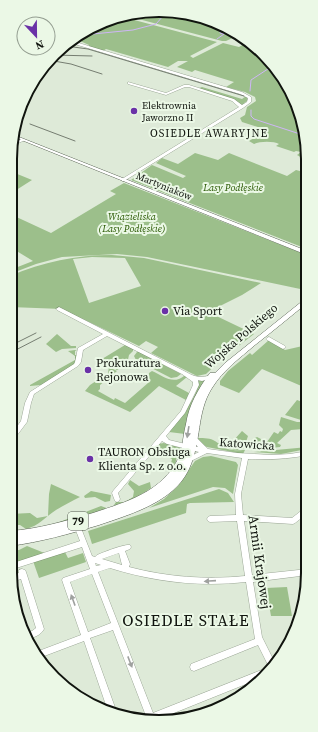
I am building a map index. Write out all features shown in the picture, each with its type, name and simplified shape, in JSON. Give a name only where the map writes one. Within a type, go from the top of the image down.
[{"type":"main road","name":"Martyniaków","points":[[18,138],[301,250]]},
{"type":"main road","name":"Wojska Polskiego","points":[[189,447],[190,419],[195,400],[202,388],[227,361],[301,300]]},
{"type":"main road","name":"Wojska Polskiego","points":[[189,447],[194,438],[200,405],[214,380],[227,365],[260,339],[268,336],[301,306]]},
{"type":"main road","name":"79","points":[[17,541],[44,537],[78,528],[131,511],[151,501],[175,482],[184,471],[189,460],[189,447]]},
{"type":"main road","name":"79","points":[[17,535],[26,534],[59,526],[122,507],[141,499],[156,490],[170,476],[189,447]]},
{"type":"street","points":[[77,43],[244,94],[250,100],[242,107],[123,180]]},
{"type":"street","points":[[129,83],[166,94],[185,86],[189,86],[233,100],[242,107]]},
{"type":"street","points":[[18,142],[22,140]]},
{"type":"street","points":[[59,309],[192,377],[200,380],[210,378]]},
{"type":"street","points":[[17,431],[24,422],[32,393],[76,365],[78,362],[80,349],[106,334]]},
{"type":"street","points":[[268,336],[283,347]]},
{"type":"street","points":[[117,498],[115,493],[186,408],[196,385],[196,381],[192,377]]},
{"type":"street","name":"Katowicka","points":[[163,436],[167,442],[206,451],[245,457],[285,457],[301,454]]},
{"type":"street","points":[[189,460],[206,451],[194,438]]},
{"type":"street","name":"Armii Krajowej","points":[[245,457],[238,494],[240,518],[259,641],[270,662]]},
{"type":"street","points":[[210,519],[240,518],[293,520],[301,514]]},
{"type":"street","points":[[78,528],[91,557],[148,715]]},
{"type":"street","points":[[17,574],[22,570],[84,543]]},
{"type":"street","points":[[91,557],[99,557],[125,548],[125,569]]},
{"type":"street","points":[[91,557],[109,565],[180,580],[202,581],[301,573]]},
{"type":"street","points":[[109,565],[66,580],[110,706]]},
{"type":"street","points":[[17,569],[22,570]]},
{"type":"street","points":[[22,570],[40,629],[31,635]]},
{"type":"street","points":[[42,653],[116,625]]},
{"type":"street","points":[[194,667],[259,641]]},
{"type":"street","points":[[160,715],[256,676]]},
{"type":"green space","points":[[168,17],[196,22],[233,38],[222,41],[137,19]]},
{"type":"green space","points":[[133,20],[217,42],[190,56],[193,58],[223,43],[239,47],[243,45],[266,65],[282,88],[296,122],[301,152],[294,152],[276,146],[279,144],[277,143],[263,142],[254,144],[249,141],[267,130],[242,122],[240,118],[245,115],[247,107],[256,101],[255,97],[245,92],[226,87],[234,82],[195,70],[192,72],[177,67],[188,61],[178,61],[168,67],[106,49],[103,51],[89,47],[89,45],[80,41],[105,28]]},
{"type":"green space","points":[[202,87],[242,99],[246,96],[248,100],[242,105],[199,88]]},
{"type":"green space","points":[[301,152],[301,157],[297,155]]},
{"type":"green space","name":"Lasy Podłęskie","points":[[195,153],[218,160],[229,153],[287,176],[296,170],[301,171],[301,247],[131,180],[152,165],[183,178],[186,176],[156,163],[162,158],[178,164]]},
{"type":"green space","points":[[17,174],[32,180],[17,190]]},
{"type":"green space","name":"Wiązieliska (Lasy Podłęskie)","points":[[124,183],[301,253],[301,289],[147,257],[117,254],[62,257],[36,264],[17,271],[17,267],[33,261],[17,251],[17,217],[51,233],[116,194],[110,191]]},
{"type":"green space","points":[[112,255],[144,258],[261,283],[242,295],[208,312],[254,334],[223,358],[206,374],[197,376],[151,353],[158,347],[146,341],[139,346],[62,309],[17,307],[17,273],[47,263],[86,256]],"holes":[[[92,257],[125,258],[141,286],[89,303],[73,259]]]},
{"type":"green space","points":[[57,334],[71,346],[76,346],[76,348],[62,349],[56,352],[46,344]]},
{"type":"green space","points":[[269,340],[285,350],[301,346],[301,386],[262,369],[239,393],[220,385],[220,381],[228,371],[250,353],[252,355]]},
{"type":"green space","points":[[125,345],[133,349],[129,355],[127,364],[117,370],[105,363],[102,359]]},
{"type":"green space","points":[[75,350],[77,351],[75,351],[75,355],[77,355],[75,364],[41,385],[30,386],[75,360],[75,356],[68,351]]},
{"type":"green space","points":[[137,352],[181,374],[177,377],[171,378],[136,360],[134,356]]},
{"type":"green space","points":[[109,367],[117,371],[100,385],[100,389],[98,391],[114,400],[115,398],[125,403],[148,383],[149,373],[152,371],[172,380],[180,379],[184,376],[187,377],[176,386],[189,393],[186,400],[159,386],[130,412],[85,391],[90,385],[108,373]]},
{"type":"green space","points":[[206,380],[193,400],[185,434],[169,432],[192,400],[198,386],[198,381]]},
{"type":"green space","points":[[297,400],[301,402],[301,420],[285,415]]},
{"type":"green space","points":[[281,417],[301,422],[301,429],[291,430],[277,443],[281,445],[280,447],[261,449],[254,447],[252,444],[255,438],[257,437],[267,442],[274,432],[278,434],[280,431],[282,432],[283,429],[279,425]]},
{"type":"green space","points":[[242,431],[248,436],[244,448],[237,450],[229,449],[233,441]]},
{"type":"green space","points":[[197,438],[211,439],[230,450],[245,450],[243,454],[207,447],[202,445]]},
{"type":"green space","points":[[164,443],[181,448],[177,451],[175,463],[170,468],[172,459],[156,449],[158,444]]},
{"type":"green space","points":[[301,448],[301,450],[281,454],[254,452]]},
{"type":"green space","points":[[211,456],[236,462],[238,465],[233,494],[225,488],[213,487],[149,508],[164,499],[177,487],[195,461],[203,457]]},
{"type":"green space","points":[[130,480],[139,486],[150,482],[151,488],[133,500],[114,505],[116,502],[125,502],[133,497],[134,491],[128,484]]},
{"type":"green space","points":[[51,484],[80,497],[59,508],[48,516]]},
{"type":"green space","points":[[219,489],[228,493],[234,502],[190,503],[187,504],[186,513],[92,544],[88,531]]},
{"type":"green space","points":[[91,491],[111,495],[110,501],[105,502],[95,497],[85,498],[84,496]]},
{"type":"green space","points":[[101,506],[109,509],[49,526]]},
{"type":"green space","points":[[30,513],[37,518],[48,516],[31,528],[26,529],[20,525],[17,525],[17,514]]},
{"type":"green space","points":[[27,546],[52,556],[65,552],[68,558],[83,553],[86,562],[39,578],[33,561],[17,565],[17,550]]},
{"type":"green space","points":[[287,587],[292,616],[271,616],[266,588]]},
{"type":"waterway","points":[[92,34],[133,30],[156,24],[162,17]]},
{"type":"waterway","points":[[217,39],[224,34],[220,33],[220,31]]},
{"type":"waterway","points":[[250,91],[251,80],[269,69]]},
{"type":"waterway","points":[[251,110],[251,116],[254,119],[299,134]]},
{"type":"railway","points":[[72,47],[88,49],[244,96]]},
{"type":"railway","points":[[62,55],[92,56]]},
{"type":"railway","points":[[56,61],[71,64],[102,74]]},
{"type":"railway","points":[[30,124],[75,141]]},
{"type":"railway","points":[[17,342],[36,333]]},
{"type":"railway","points":[[17,349],[41,337]]},
{"type":"place","name":"Elektrownia Jaworzno II","points":[[134,111]]},
{"type":"place","name":"Via Sport","points":[[165,311]]},
{"type":"place","name":"Prokuratura Rejonowa","points":[[88,370]]},
{"type":"place","name":"TAURON Obsługa Klienta Sp. z o.o.","points":[[90,459]]},
{"type":"district","name":"OSIEDLE AWARYJNE","points":[[209,133]]},
{"type":"district","name":"OSIEDLE STAŁE","points":[[186,620]]}]
